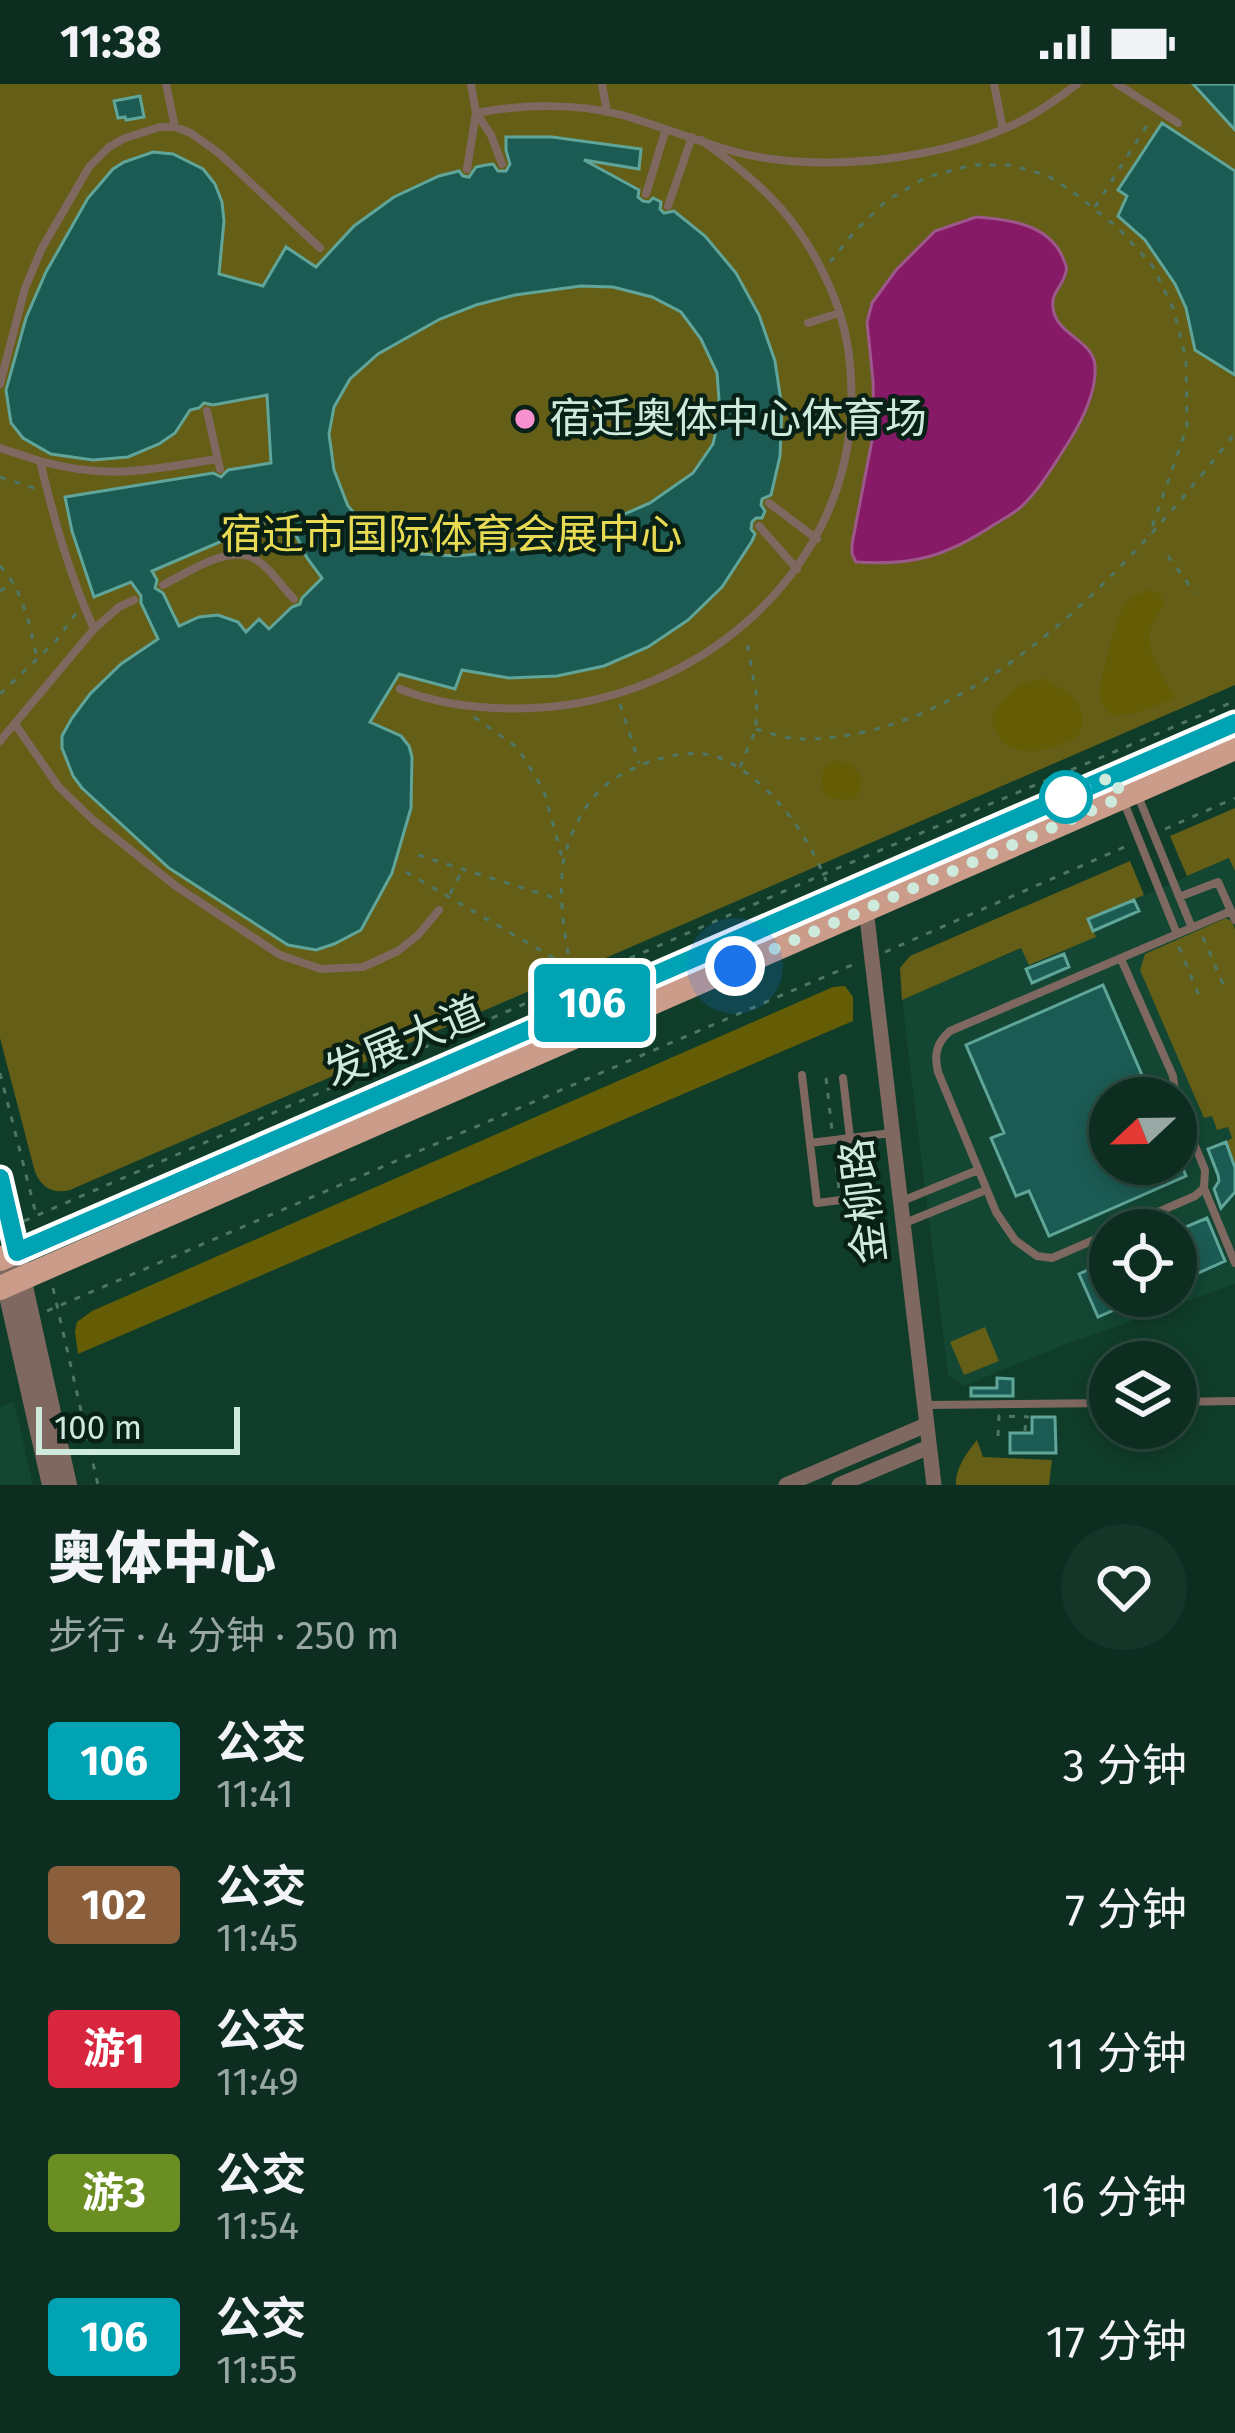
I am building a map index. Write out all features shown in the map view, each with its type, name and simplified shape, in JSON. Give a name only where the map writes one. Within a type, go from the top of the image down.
[{"type":"main road","name":"发展大道","points":[[8,1270],[579,995],[832,899],[1235,723]]},
{"type":"main road","name":"发展大道","points":[[8,1270],[1235,748]]},
{"type":"street","name":"金柳路","points":[[866,908],[934,1485]]},
{"type":"street","points":[[0,1178],[11,1226],[8,1270],[51,1485]]},
{"type":"street","points":[[8,1270],[31,1317],[68,1485]]},
{"type":"street","points":[[786,1485],[926,1425]]},
{"type":"street","points":[[839,1485],[929,1447]]},
{"type":"lane","points":[[166,84],[175,127]]},
{"type":"lane","points":[[467,170],[476,113],[471,84]]},
{"type":"lane","points":[[602,84],[607,112]]},
{"type":"lane","points":[[994,84],[1003,129]]},
{"type":"lane","points":[[476,113],[511,106],[582,108],[735,152],[792,163],[869,161],[934,150],[1003,129],[1077,84]]},
{"type":"lane","points":[[1117,84],[1178,123]]},
{"type":"lane","points":[[476,113],[502,164]]},
{"type":"lane","points":[[0,384],[42,248],[89,167],[125,138],[160,127],[191,133],[220,154],[320,248]]},
{"type":"lane","points":[[646,194],[666,129]]},
{"type":"lane","points":[[668,206],[696,138]]},
{"type":"lane","points":[[400,689],[498,710],[558,707],[617,694],[683,667],[714,648],[782,588],[817,539],[841,472],[850,426],[849,350],[839,313],[822,272],[790,218],[748,173],[696,138]]},
{"type":"lane","points":[[808,323],[839,313]]},
{"type":"lane","points":[[0,448],[71,470],[140,472],[218,464],[207,411]]},
{"type":"lane","points":[[40,461],[55,526],[94,629]]},
{"type":"lane","points":[[769,503],[817,539]]},
{"type":"lane","points":[[759,526],[797,568]]},
{"type":"lane","points":[[242,535],[254,559],[294,599]]},
{"type":"lane","points":[[163,586],[226,557],[254,559]]},
{"type":"lane","points":[[0,741],[94,629],[134,600]]},
{"type":"lane","points":[[14,724],[53,781],[93,820],[177,886],[280,955],[321,969],[363,967],[398,951],[439,910]]},
{"type":"lane","points":[[1129,794],[1154,834],[1195,927]]},
{"type":"lane","points":[[1129,794],[1139,840],[1176,935]]},
{"type":"lane","points":[[1089,1242],[1052,1258],[1037,1256],[1003,1225],[938,1072],[937,1048],[950,1031],[1195,927],[1233,916],[1218,882],[1179,897]]},
{"type":"lane","points":[[1121,958],[1173,1077]]},
{"type":"lane","points":[[802,1075],[817,1203],[857,1198],[843,1078]]},
{"type":"lane","points":[[810,1143],[892,1133]]},
{"type":"lane","points":[[1197,1150],[1205,1170],[1204,1188],[1235,1263]]},
{"type":"lane","points":[[900,1202],[978,1170]]},
{"type":"lane","points":[[1165,1209],[1204,1188]]},
{"type":"lane","points":[[903,1224],[986,1190]]},
{"type":"lane","points":[[1197,1402],[1235,1401]]},
{"type":"lane","points":[[925,1405],[1089,1403]]},
{"type":"path","points":[[1094,208],[1157,110]]},
{"type":"path","points":[[822,272],[886,201],[928,177],[973,165],[1009,165],[1047,175],[1094,208],[1152,265],[1173,308],[1186,359],[1187,428],[1149,536]]},
{"type":"path","points":[[756,729],[796,740],[855,734],[914,716],[993,677],[1092,594],[1149,536],[1235,433]]},
{"type":"path","points":[[0,477],[47,492]]},
{"type":"path","points":[[1168,556],[1196,593]]},
{"type":"path","points":[[0,566],[14,583],[27,615],[37,659]]},
{"type":"path","points":[[0,591],[14,583]]},
{"type":"path","points":[[0,694],[55,642],[82,604]]},
{"type":"path","points":[[739,769],[756,729],[757,699],[743,625]]},
{"type":"path","points":[[23,672],[41,692]]},
{"type":"path","points":[[617,694],[640,765]]},
{"type":"path","points":[[11,1226],[579,995],[824,874],[1235,700]]},
{"type":"path","points":[[454,704],[518,748],[544,790],[563,863],[562,928],[579,995]]},
{"type":"path","points":[[563,863],[576,824],[604,785],[640,765],[679,754],[717,756],[758,780],[785,809],[824,874],[832,899]]},
{"type":"path","points":[[1154,834],[1235,798]]},
{"type":"path","points":[[31,1317],[1139,840]]},
{"type":"path","points":[[418,855],[563,901]]},
{"type":"path","points":[[439,910],[463,869]]},
{"type":"path","points":[[406,872],[571,968]]},
{"type":"path","points":[[1195,927],[1226,991]]},
{"type":"path","points":[[1176,935],[1201,1001]]},
{"type":"path","points":[[998,1436],[999,1416],[1028,1417],[1025,1431]]},
{"type":"shaded area","points":[[976,217],[1026,226],[1057,247],[1066,270],[1053,308],[1060,325],[1092,356],[1091,396],[1053,466],[1015,512],[961,544],[929,556],[856,562],[852,544],[874,430],[867,322],[872,303],[896,270],[935,231]]},
{"type":"shaded area","points":[[1149,590],[1159,593],[1164,603],[1152,623],[1151,647],[1176,697],[1136,713],[1111,715],[1100,692],[1113,637],[1124,605]]},
{"type":"shaded area","points":[[1044,678],[1079,704],[1080,732],[1050,748],[1013,748],[1000,738],[992,718],[1012,691]]},
{"type":"shaded area","points":[[838,760],[854,766],[863,781],[852,800],[827,798],[823,790],[825,766]]},
{"type":"shaded area","points":[[1230,858],[1235,871],[1235,1284],[1197,1298],[1197,1209],[1089,1209],[1089,1317],[1142,1317],[964,1386],[948,1375],[902,1000]]},
{"type":"shaded area","points":[[845,986],[853,997],[853,1021],[78,1354],[77,1322],[92,1311],[833,987]]},
{"type":"shaded area","points":[[14,1401],[33,1485],[0,1485],[0,1407]]},
{"type":"green space","name":"宿迁市国际体育会展中心","points":[[0,84],[1235,84],[1235,685],[70,1190],[49,1188],[35,1172],[0,1038]]},
{"type":"green space","points":[[1235,808],[1235,871],[1229,858],[1187,876],[1170,836]]},
{"type":"green space","points":[[1130,861],[1144,895],[1089,919],[1096,937],[1029,965],[1021,948],[902,1000],[900,968],[910,956]]},
{"type":"green space","points":[[1226,918],[1235,929],[1235,1168],[1226,1142],[1232,1138],[1228,1127],[1217,1130],[1212,1116],[1204,1118],[1197,1102],[1197,1077],[1186,1077],[1140,970],[1145,954]]},
{"type":"green space","points":[[985,1327],[999,1361],[964,1375],[950,1342]]},
{"type":"green space","points":[[977,1440],[983,1457],[1052,1460],[1049,1485],[956,1485],[960,1467]]},
{"type":"building","points":[[1193,84],[1235,84],[1235,130]]},
{"type":"building","points":[[140,96],[144,117],[118,118],[114,101]]},
{"type":"building","points":[[1162,123],[1235,171],[1235,375],[1195,350],[1175,284],[1145,240],[1118,216],[1127,196],[1118,190]]},
{"type":"building","points":[[506,137],[552,137],[641,149],[639,169],[584,160],[639,190],[643,201],[661,202],[664,213],[674,211],[705,236],[736,273],[759,315],[775,361],[782,408],[780,456],[771,495],[762,499],[765,511],[752,522],[752,541],[722,587],[688,620],[648,647],[604,666],[557,676],[509,678],[462,670],[455,689],[399,674],[370,722],[401,736],[412,757],[411,808],[392,873],[361,930],[316,950],[288,945],[169,868],[82,788],[62,748],[62,736],[90,694],[121,664],[158,639],[131,582],[94,597],[65,497],[213,473],[221,477],[228,470],[271,463],[267,395],[204,403],[190,410],[175,433],[159,444],[128,457],[93,460],[51,454],[23,438],[11,423],[6,390],[26,318],[46,272],[88,198],[124,162],[153,152],[173,154],[203,169],[222,202],[219,274],[263,286],[286,247],[316,267],[354,226],[394,197],[439,176],[459,171],[469,177],[476,167],[493,164],[498,171],[506,171],[510,164]],"holes":[[[581,286],[613,287],[652,297],[681,312],[701,339],[717,373],[720,413],[713,444],[693,473],[650,503],[599,525],[505,551],[422,554],[392,546],[369,530],[348,506],[334,470],[329,434],[334,407],[350,379],[378,354],[440,319],[515,295]],[[285,513],[322,578],[300,604],[269,629],[259,619],[246,632],[238,622],[218,615],[179,626],[163,593],[155,588],[152,571],[234,536],[239,527],[248,530]]]},
{"type":"building","points":[[1134,900],[1139,911],[1093,931],[1088,919]]},
{"type":"building","points":[[1064,954],[1069,967],[1032,983],[1026,969]]},
{"type":"building","points":[[1103,985],[1143,1077],[1089,1077],[1089,1185],[1165,1185],[1111,1209],[1089,1209],[1089,1218],[1049,1236],[1029,1191],[1016,1196],[991,1138],[1004,1133],[966,1045]]},
{"type":"building","points":[[1226,1142],[1235,1168],[1235,1192],[1221,1208],[1214,1189],[1218,1175],[1208,1149]]},
{"type":"building","points":[[1207,1218],[1225,1261],[1197,1274],[1197,1222]]},
{"type":"building","points":[[1089,1269],[1089,1297],[1079,1274]]},
{"type":"building","points":[[997,1378],[1013,1379],[1013,1396],[971,1396],[971,1388],[997,1388]]},
{"type":"building","points":[[1032,1417],[1055,1417],[1056,1453],[1010,1453],[1010,1433],[1032,1433]]},
{"type":"bus line","name":"106","points":[[0,1178],[17,1252],[1235,723]]},
{"type":"place","name":"宿迁奥体中心体育场","points":[[525,419]]},
{"type":"route","points":[[735,966],[1122,797],[1113,776],[1056,801],[1066,797]]}]
